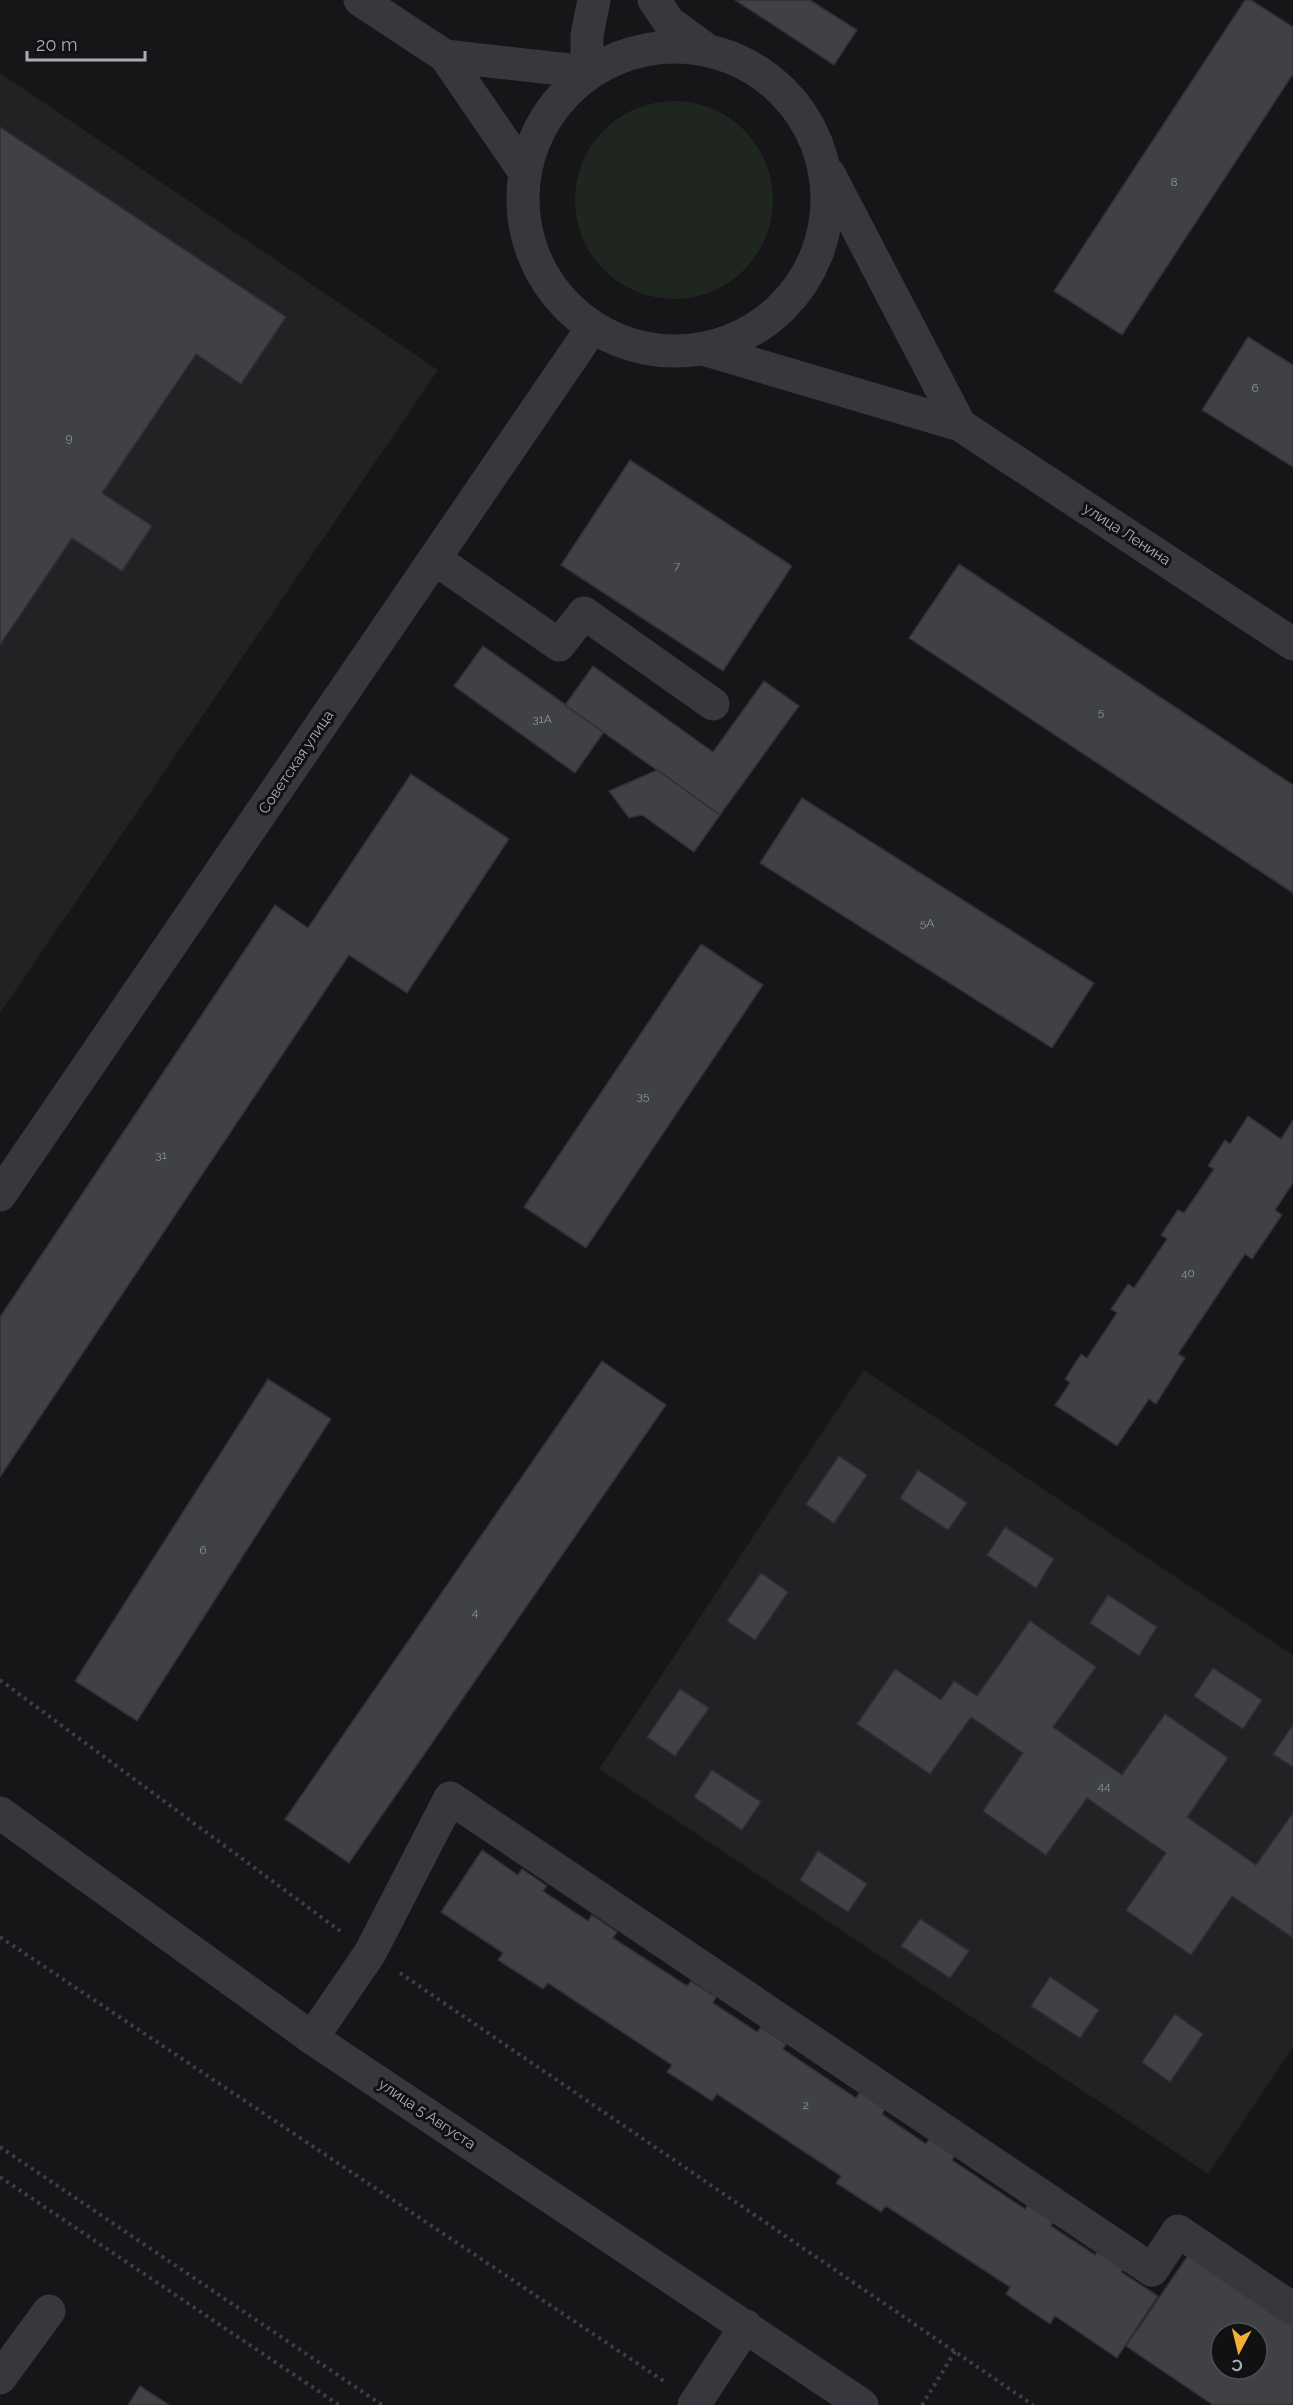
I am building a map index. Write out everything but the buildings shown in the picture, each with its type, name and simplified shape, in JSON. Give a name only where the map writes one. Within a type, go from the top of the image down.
[{"type":"street","points":[[360,0],[444,56],[524,171]]},
{"type":"street","points":[[587,72],[587,34],[594,0]]},
{"type":"street","points":[[654,0],[669,22],[703,47],[760,70],[803,113],[826,169],[960,425]]},
{"type":"street","points":[[703,47],[643,48],[587,72],[546,116],[524,171],[525,231],[548,286],[591,327],[647,350],[706,350],[960,425]]},
{"type":"street","points":[[444,56],[587,72]]},
{"type":"street","points":[[706,350],[761,326],[803,284],[826,229],[826,169]]},
{"type":"street","name":"Советская улица","points":[[0,1195],[591,327]]},
{"type":"street","name":"улица Ленина","points":[[960,425],[1293,644]]},
{"type":"street","points":[[435,559],[559,645],[584,613],[712,704]]},
{"type":"street","points":[[312,2038],[370,1953],[450,1798],[1152,2270],[1178,2231],[1293,2309]]},
{"type":"street","name":"улица 5 Августа","points":[[0,1813],[312,2038],[862,2405]]},
{"type":"street","points":[[0,2378],[49,2311]]},
{"type":"street","points":[[695,2404],[746,2326]]},
{"type":"path","points":[[0,1680],[370,1953],[956,2350],[1033,2405]]},
{"type":"path","points":[[0,1937],[695,2404]]},
{"type":"path","points":[[0,2147],[382,2405]]},
{"type":"path","points":[[0,2177],[339,2405]]},
{"type":"path","points":[[922,2405],[956,2350]]},
{"type":"shaded area","points":[[0,73],[438,370],[0,1013]]},
{"type":"shaded area","points":[[674,101],[693,103],[712,109],[729,118],[744,130],[756,145],[765,162],[771,181],[773,200],[771,219],[765,238],[756,255],[744,270],[729,282],[712,291],[693,297],[674,299],[655,297],[636,291],[619,282],[604,270],[592,255],[583,238],[577,219],[575,200],[577,181],[583,162],[592,145],[604,130],[619,118],[636,109],[655,103]]},
{"type":"shaded area","points":[[864,1370],[1293,1655],[1293,2047],[1208,2174],[599,1769]]}]
